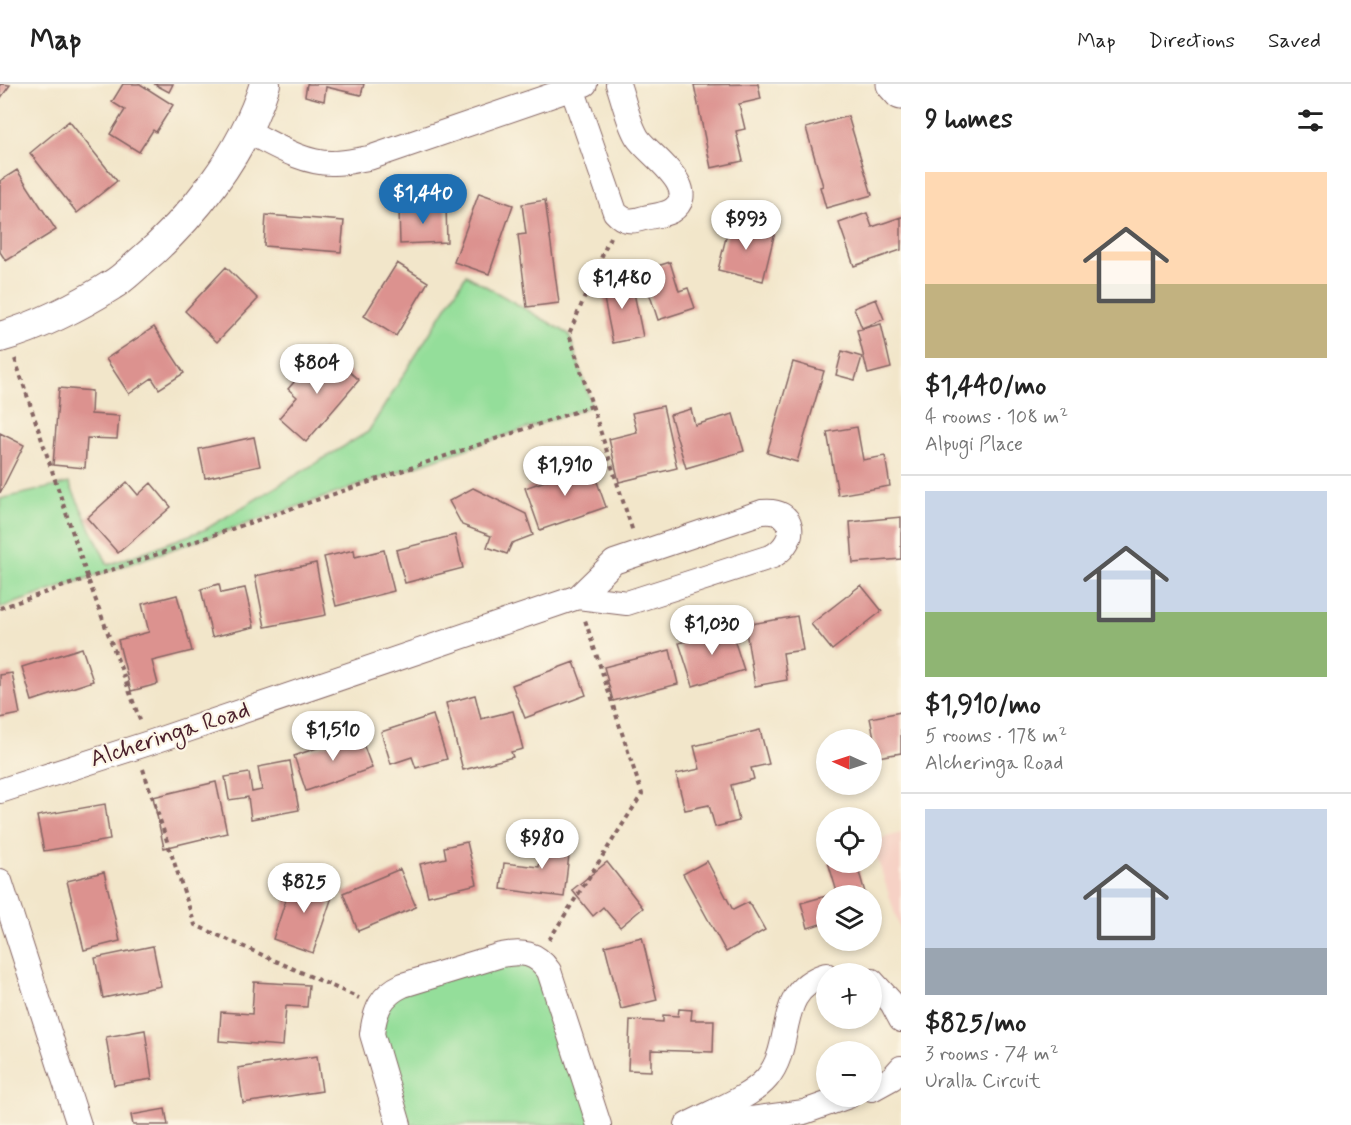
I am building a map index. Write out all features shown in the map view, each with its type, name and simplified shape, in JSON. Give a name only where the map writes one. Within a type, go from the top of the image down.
[{"type":"main road","points":[[893,84],[901,93]]},
{"type":"street","points":[[3,336],[65,310],[113,284],[149,254],[189,214],[217,176],[246,131],[265,84]]},
{"type":"street","points":[[246,131],[313,161],[348,162],[380,154],[579,86],[612,205],[619,217],[633,222],[670,212],[678,205],[681,198],[678,182],[637,138],[618,84]]},
{"type":"street","name":"Alcheringa Road","points":[[0,791],[578,597],[614,562],[639,553],[762,512],[780,513],[786,518],[790,527],[787,543],[773,556],[627,603],[578,597]]},
{"type":"street","points":[[0,881],[79,1125]]},
{"type":"street","points":[[399,1125],[372,1034],[379,1007],[384,998],[391,991],[404,985],[501,955],[529,953],[538,957],[549,971],[599,1125]]},
{"type":"street","points":[[687,1125],[751,1091],[765,1080],[775,1067],[781,1051],[792,1002],[800,990],[816,979]]},
{"type":"street","points":[[882,992],[901,1020]]},
{"type":"street","points":[[882,1084],[892,1078],[901,1068]]},
{"type":"street","points":[[704,1125],[795,1113],[816,1106]]},
{"type":"path","points":[[619,217],[569,334],[639,553]]},
{"type":"path","points":[[3,336],[88,579],[142,745],[195,925],[379,1007]]},
{"type":"path","points":[[0,608],[592,406]]},
{"type":"path","points":[[538,957],[642,794],[578,597]]},
{"type":"shaded area","points":[[901,833],[901,933],[882,873],[882,838]]},
{"type":"green space","points":[[466,275],[569,334],[592,406],[0,608],[0,499],[69,483],[108,565],[206,529],[368,432]]},
{"type":"green space","points":[[529,953],[599,1125],[399,1125],[374,1021],[384,998]]},
{"type":"building","points":[[0,84],[10,85],[0,99]]},
{"type":"building","points":[[123,84],[140,84],[173,105],[156,132],[153,130],[139,152],[110,134],[125,110],[112,102]]},
{"type":"building","points":[[154,84],[173,84],[169,92]]},
{"type":"building","points":[[307,84],[364,84],[361,95],[326,87],[324,101],[305,96]]},
{"type":"building","points":[[758,84],[761,99],[739,104],[745,129],[736,131],[743,161],[711,168],[694,85]]},
{"type":"building","points":[[848,116],[872,195],[826,208],[820,187],[823,186],[806,128]]},
{"type":"building","points":[[69,121],[117,181],[77,213],[30,153]]},
{"type":"building","points":[[17,170],[56,230],[6,261],[0,252],[0,181]]},
{"type":"building","points":[[479,193],[513,205],[489,274],[454,262]]},
{"type":"building","points":[[545,200],[559,303],[527,307],[518,235],[526,234],[522,204]]},
{"type":"building","points":[[446,206],[447,242],[400,244],[399,208]]},
{"type":"building","points":[[867,213],[872,227],[901,217],[901,250],[854,266],[839,223]]},
{"type":"building","points":[[266,215],[344,221],[341,252],[264,246]]},
{"type":"building","points":[[730,221],[775,232],[763,281],[718,270]]},
{"type":"building","points":[[670,262],[679,291],[688,288],[695,308],[658,320],[642,271]]},
{"type":"building","points":[[397,263],[428,282],[396,336],[364,316]]},
{"type":"building","points":[[226,267],[258,299],[217,342],[185,311]]},
{"type":"building","points":[[631,278],[643,337],[613,343],[601,284]]},
{"type":"building","points":[[876,299],[884,319],[862,328],[854,308]]},
{"type":"building","points":[[881,324],[891,368],[868,374],[857,330]]},
{"type":"building","points":[[154,327],[184,373],[159,389],[152,378],[129,394],[106,359]]},
{"type":"building","points":[[323,349],[359,380],[306,442],[279,418],[297,397],[288,389]]},
{"type":"building","points":[[842,351],[862,357],[855,380],[836,375]]},
{"type":"building","points":[[793,362],[824,371],[797,462],[767,453]]},
{"type":"building","points":[[59,388],[92,391],[91,414],[119,416],[117,439],[87,438],[85,468],[53,465]]},
{"type":"building","points":[[663,406],[677,468],[619,482],[609,439],[637,432],[632,413]]},
{"type":"building","points":[[691,409],[695,425],[733,414],[744,451],[686,468],[670,415]]},
{"type":"building","points":[[857,427],[863,460],[885,456],[890,486],[838,495],[827,432]]},
{"type":"building","points":[[0,433],[24,445],[0,493]]},
{"type":"building","points":[[254,437],[260,466],[205,478],[199,449]]},
{"type":"building","points":[[591,465],[606,507],[540,530],[525,488]]},
{"type":"building","points":[[127,482],[138,495],[151,483],[171,507],[118,553],[87,518]]},
{"type":"building","points":[[473,488],[526,514],[533,535],[512,543],[507,554],[487,547],[491,536],[462,525],[449,501]]},
{"type":"building","points":[[901,517],[901,559],[853,563],[850,522]]},
{"type":"building","points":[[455,535],[463,568],[405,583],[396,550]]},
{"type":"building","points":[[354,550],[355,557],[384,550],[394,591],[336,606],[324,557]]},
{"type":"building","points":[[316,563],[326,615],[265,627],[255,576]]},
{"type":"building","points":[[219,584],[221,593],[245,588],[254,627],[212,637],[201,589]]},
{"type":"building","points":[[861,585],[882,611],[832,650],[811,624]]},
{"type":"building","points":[[177,595],[192,651],[152,661],[158,684],[131,691],[118,640],[149,632],[142,604]]},
{"type":"building","points":[[797,616],[803,650],[783,653],[787,680],[755,686],[745,625]]},
{"type":"building","points":[[730,627],[744,670],[693,686],[679,643]]},
{"type":"building","points":[[82,648],[93,681],[32,701],[22,667]]},
{"type":"building","points":[[670,650],[678,684],[613,701],[604,667]]},
{"type":"building","points":[[574,662],[586,695],[525,718],[512,685]]},
{"type":"building","points":[[12,673],[20,714],[0,718],[0,675]]},
{"type":"building","points":[[475,695],[481,719],[513,711],[523,749],[511,752],[513,757],[463,770],[446,703]]},
{"type":"building","points":[[901,712],[901,753],[882,756],[882,729],[872,729],[870,718]]},
{"type":"building","points":[[433,715],[447,759],[416,768],[412,757],[391,764],[381,732]]},
{"type":"building","points":[[760,730],[769,764],[751,768],[754,779],[731,785],[739,821],[715,827],[709,805],[685,810],[676,774],[700,769],[694,746]]},
{"type":"building","points":[[359,733],[372,768],[306,791],[294,756]]},
{"type":"building","points":[[290,761],[299,810],[251,819],[248,797],[229,800],[225,777],[249,773],[252,792],[262,790],[258,767]]},
{"type":"building","points":[[216,782],[227,833],[164,848],[153,797]]},
{"type":"building","points":[[105,804],[110,840],[44,851],[37,816]]},
{"type":"building","points":[[543,834],[571,838],[564,897],[501,889],[504,863],[539,867]]},
{"type":"building","points":[[467,842],[477,884],[428,896],[420,864],[446,858],[444,847]]},
{"type":"building","points":[[707,861],[733,910],[749,902],[765,930],[726,952],[683,874]]},
{"type":"building","points":[[607,862],[643,908],[620,927],[603,907],[593,916],[572,890]]},
{"type":"building","points":[[400,869],[416,907],[358,931],[343,893]]},
{"type":"building","points":[[104,872],[120,941],[84,950],[67,881]]},
{"type":"building","points":[[831,873],[859,873],[863,885],[835,885]]},
{"type":"building","points":[[294,875],[335,888],[313,953],[273,939]]},
{"type":"building","points":[[816,899],[816,925],[808,928],[801,903]]},
{"type":"building","points":[[642,937],[657,1000],[621,1009],[605,946]]},
{"type":"building","points":[[153,946],[161,986],[103,998],[95,958]]},
{"type":"building","points":[[254,982],[309,985],[307,1007],[286,1006],[283,1046],[219,1041],[221,1012],[252,1014]]},
{"type":"building","points":[[679,1009],[692,1010],[691,1020],[714,1020],[713,1052],[651,1050],[651,1071],[628,1070],[630,1020],[663,1022],[663,1015],[678,1016]]},
{"type":"building","points":[[145,1030],[152,1079],[114,1085],[106,1037]]},
{"type":"building","points":[[317,1056],[322,1091],[243,1103],[238,1068]]},
{"type":"building","points":[[165,1109],[168,1125],[133,1125],[131,1115]]}]
